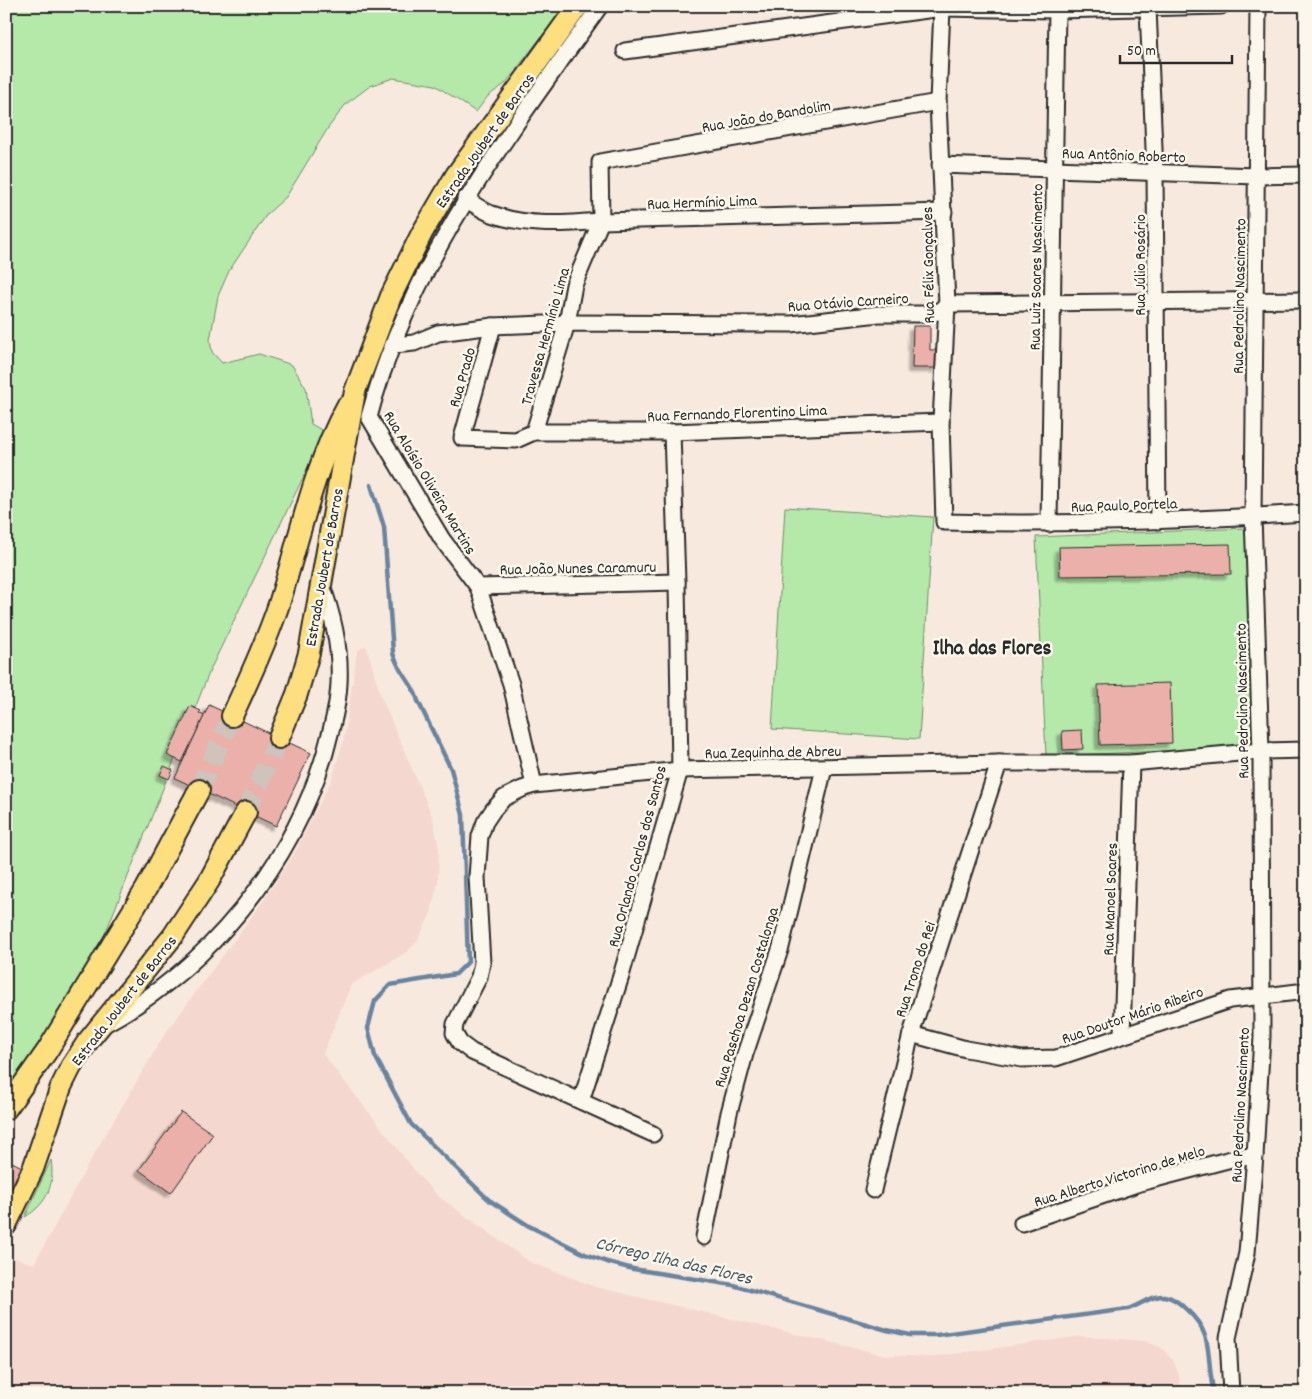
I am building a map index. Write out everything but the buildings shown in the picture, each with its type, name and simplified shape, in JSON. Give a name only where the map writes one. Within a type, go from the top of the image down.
[{"type":"main road","name":"Estrada Joubert de Barros","points":[[232,716],[260,656],[274,619],[321,461],[355,391],[391,296],[439,204],[465,162],[578,6]]},
{"type":"main road","name":"Estrada Joubert de Barros","points":[[279,738],[304,674],[355,391]]},
{"type":"main road","name":"Estrada Joubert de Barros","points":[[6,1109],[47,1051],[146,889],[198,790]]},
{"type":"main road","name":"Estrada Joubert de Barros","points":[[6,1225],[33,1169],[61,1088],[79,1054],[173,936],[209,881],[246,812]]},
{"type":"street","name":"Rua Aloísio Oliveira Martins","points":[[534,785],[511,684],[478,586],[442,539],[369,417],[394,345],[427,270],[465,199],[491,158],[600,6]]},
{"type":"street","points":[[625,51],[942,8],[1056,10],[1221,6]]},
{"type":"street","name":"Rua Pedrolino Nascimento","points":[[1231,1393],[1228,1338],[1247,1253],[1262,1037],[1261,751],[1254,516],[1258,6]]},
{"type":"street","name":"Rua Félix Gonçalves","points":[[942,8],[938,102],[947,304],[941,422],[944,522]]},
{"type":"street","name":"Rua Júlio Rosário","points":[[1148,8],[1155,172],[1158,521]]},
{"type":"street","name":"Rua Luiz Soares Nascimento","points":[[1049,524],[1056,10]]},
{"type":"street","name":"Rua João do Bandolim","points":[[600,162],[938,102]]},
{"type":"street","name":"Travessa Hermínio Lima","points":[[534,432],[567,323],[574,285],[601,221],[600,162]]},
{"type":"street","name":"Rua Antônio Roberto","points":[[940,165],[1257,176],[1306,175]]},
{"type":"street","name":"Rua Hermínio Lima","points":[[465,199],[492,214],[521,221],[557,225],[601,221],[944,212]]},
{"type":"street","name":"Rua Otávio Carneiro","points":[[394,345],[414,343],[438,333],[493,326],[567,323],[791,324],[879,314],[925,314],[938,312],[947,304],[1306,300]]},
{"type":"street","name":"Rua Prado","points":[[462,438],[493,326]]},
{"type":"street","name":"Rua Fernando Florentino Lima","points":[[462,438],[516,440],[534,432],[672,432],[941,422]]},
{"type":"street","name":"Rua Orlando Carlos dos Santos","points":[[582,1102],[621,976],[680,770],[672,432]]},
{"type":"street","name":"Rua Paulo Portela","points":[[944,522],[1049,524],[1158,521],[1306,512]]},
{"type":"street","name":"Rua João Nunes Caramuru","points":[[478,586],[677,582]]},
{"type":"street","points":[[97,1029],[138,1005],[168,983],[216,939],[271,867],[299,820],[321,765],[330,735],[339,683],[335,628],[321,583]]},
{"type":"street","name":"Rua Zequinha de Abreu","points":[[582,1102],[472,1052],[460,1043],[454,1033],[455,1024],[478,977],[483,946],[478,877],[480,836],[485,822],[504,798],[534,785],[680,770],[998,763],[1130,763],[1261,751],[1306,750]]},
{"type":"street","name":"Rua Trono do Rei","points":[[873,1190],[911,1034],[998,763]]},
{"type":"street","name":"Rua Manoel Soares","points":[[1122,1035],[1130,763]]},
{"type":"street","name":"Rua Paschoa Dezan Costalonga","points":[[704,1237],[729,1113],[745,1054],[781,947],[824,768]]},
{"type":"street","name":"Rua Doutor Mário Ribeiro","points":[[911,1034],[966,1049],[1022,1059],[1056,1058],[1086,1050],[1122,1035],[1230,1000],[1306,991]]},
{"type":"street","points":[[582,1102],[653,1134]]},
{"type":"street","name":"Rua Alberto Victorino de Melo","points":[[1022,1223],[1140,1183],[1239,1158],[1255,1156]]},
{"type":"shaded area","points":[[366,645],[381,696],[433,818],[439,849],[438,882],[431,913],[417,942],[407,952],[351,985],[323,1054],[420,1177],[438,1196],[530,1262],[596,1287],[885,1355],[931,1357],[1082,1336],[1146,1341],[1162,1348],[1173,1360],[1179,1375],[1181,1393],[6,1393],[6,1269],[12,1257],[34,1264],[91,1159],[164,1035],[264,900],[294,854],[332,779],[344,739],[357,651]]},
{"type":"green space","points":[[6,6],[565,6],[505,84],[488,96],[476,112],[435,85],[393,78],[370,86],[346,104],[328,128],[286,197],[267,214],[229,271],[218,296],[210,340],[212,352],[222,363],[259,354],[292,365],[306,388],[311,424],[325,432],[211,668],[97,954],[39,1061],[6,1084]]},
{"type":"green space","points":[[785,507],[933,517],[919,739],[772,729]]},
{"type":"green space","points":[[1247,528],[1257,747],[1046,756],[1036,537]]},
{"type":"green space","points":[[51,1160],[52,1178],[48,1193],[39,1206],[25,1217]]},
{"type":"waterway","name":"Córrego Ilha das Flores","points":[[371,485],[384,527],[393,653],[398,666],[413,688],[451,769],[463,815],[468,962],[456,974],[390,985],[375,1001],[368,1028],[375,1056],[411,1124],[489,1200],[529,1226],[585,1254],[633,1269],[733,1285],[887,1330],[910,1335],[936,1335],[1128,1309],[1154,1297],[1164,1296],[1171,1298],[1185,1308],[1202,1329],[1208,1348],[1214,1393]]},
{"type":"tunnel","points":[[199,790],[232,716]]},
{"type":"tunnel","points":[[246,812],[279,738]]},
{"type":"district","name":"Ilha das Flores","points":[[992,647]]}]
